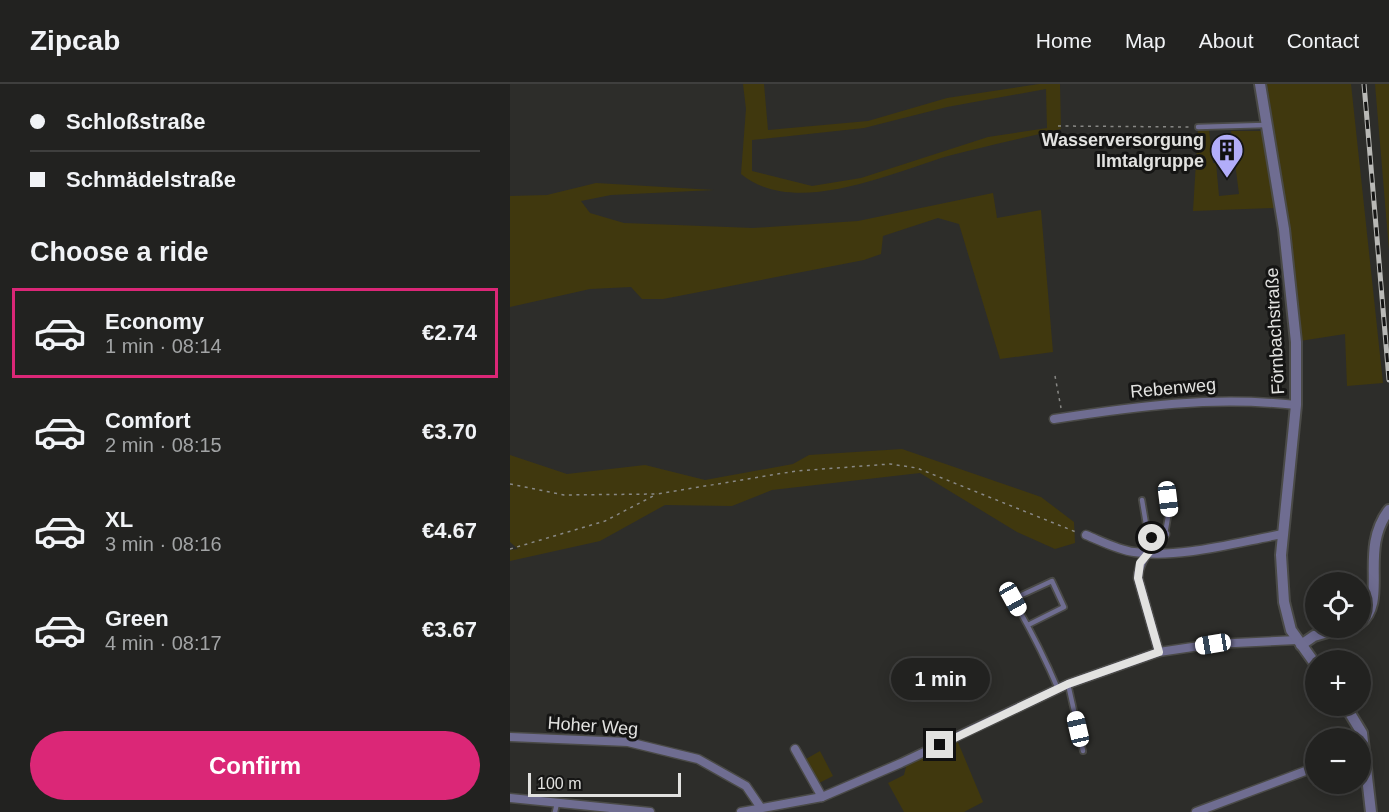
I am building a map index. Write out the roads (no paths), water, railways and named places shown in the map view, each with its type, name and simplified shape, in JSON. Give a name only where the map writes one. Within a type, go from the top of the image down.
[{"type":"street","name":"Förnbachstraße","points":[[1260,84],[1291,285],[1296,342],[1296,405],[1282,534],[1284,602],[1287,620],[1305,651]]},
{"type":"street","name":"Rebenweg","points":[[1058,419],[1139,406],[1222,399],[1296,405]]},
{"type":"street","points":[[1386,569],[1378,540],[1379,529],[1389,510]]},
{"type":"street","points":[[1086,536],[1134,552],[1147,552],[1189,550],[1282,534]]},
{"type":"street","points":[[1159,652],[1138,578],[1140,563],[1147,552],[1163,537]]},
{"type":"street","points":[[1371,618],[1383,606]]},
{"type":"street","points":[[741,812],[822,797],[901,764],[1068,684],[1159,652],[1213,644],[1299,643],[1310,638]]},
{"type":"street","name":"Hoher Weg","points":[[510,737],[628,742],[698,759],[746,786],[761,808]]},
{"type":"street","points":[[795,749],[822,797]]},
{"type":"street","points":[[1196,812],[1305,772]]},
{"type":"street","points":[[1369,794],[1371,812]]},
{"type":"street","points":[[510,798],[556,808],[650,812]]},
{"type":"lane","points":[[1198,127],[1265,125]]},
{"type":"lane","points":[[1142,500],[1148,536],[1163,537],[1169,512],[1166,487]]},
{"type":"lane","points":[[1028,625],[1064,607],[1052,581],[1013,599],[1058,689]]},
{"type":"lane","points":[[1068,684],[1083,751]]},
{"type":"railway","points":[[1364,84],[1389,380]]},
{"type":"place","name":"Wasserversorgung Ilmtalgruppe","points":[[1227,179]]}]
